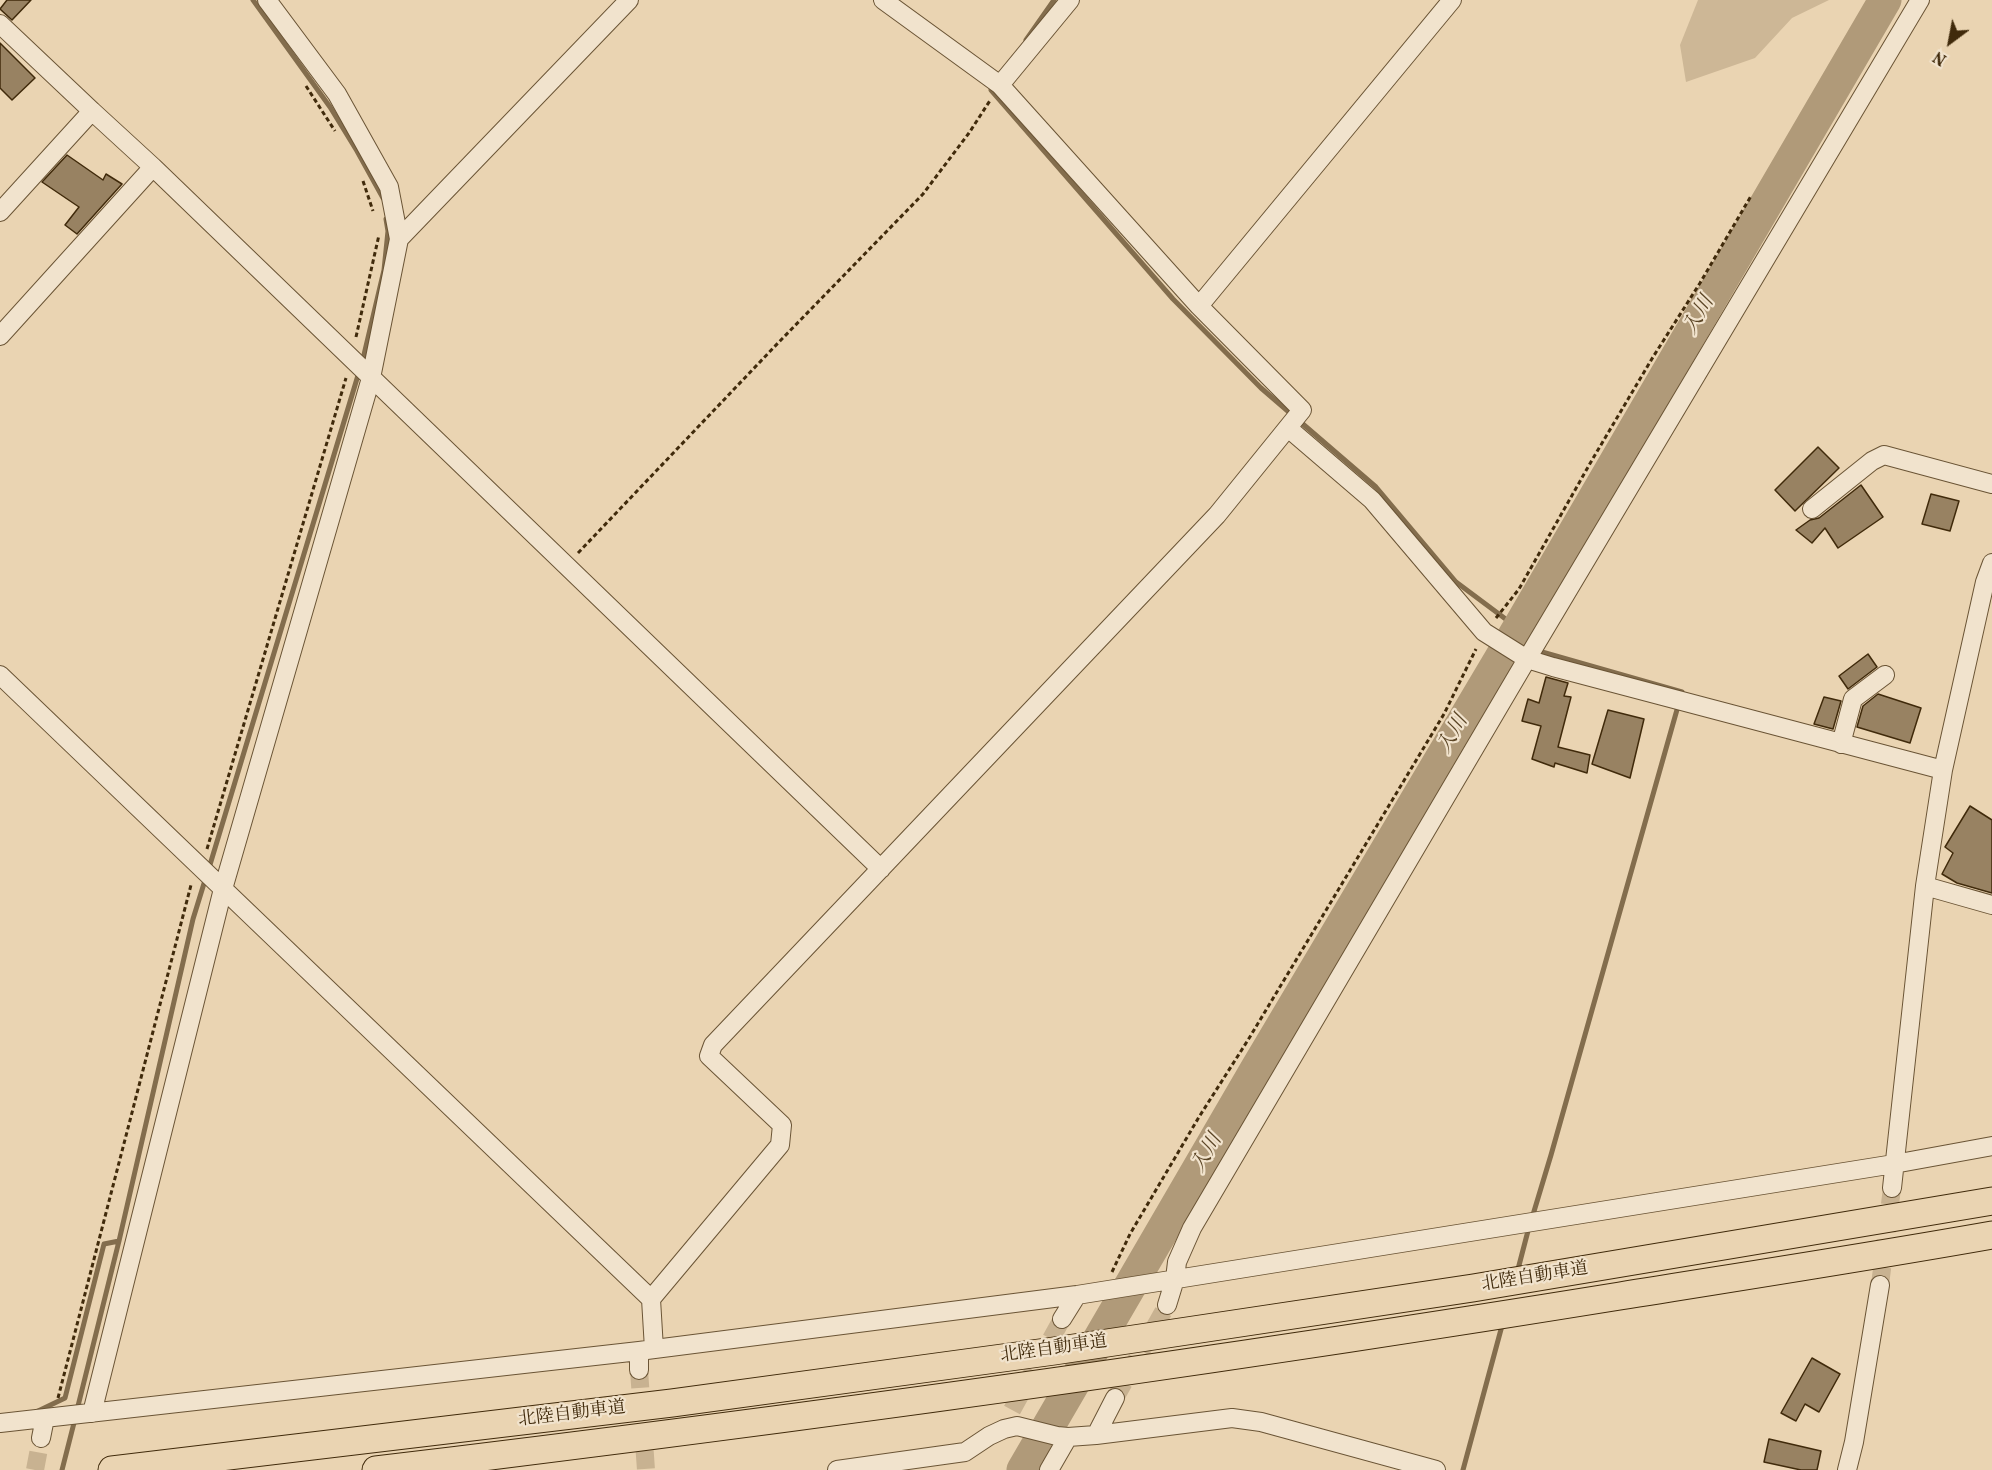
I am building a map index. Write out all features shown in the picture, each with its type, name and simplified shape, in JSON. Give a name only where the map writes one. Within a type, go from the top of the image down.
[{"type":"highway","name":"北陸自動車道","points":[[112,1470],[660,1404],[1054,1351],[1473,1288],[1992,1201]]},
{"type":"highway","name":"北陸自動車道","points":[[376,1470],[676,1434],[1042,1384],[1473,1320],[1992,1235]]},
{"type":"street","points":[[92,1413],[223,889],[371,378],[399,239],[389,186],[337,94],[267,0]]},
{"type":"street","points":[[399,239],[628,0]]},
{"type":"street","points":[[639,1370],[646,1350],[651,1299],[780,1145],[782,1125],[709,1056],[713,1045],[1217,515],[1302,410],[1199,306],[1000,86],[883,0]]},
{"type":"street","points":[[1000,86],[1070,0]]},
{"type":"street","points":[[1199,306],[1452,0]]},
{"type":"street","points":[[1167,1305],[1175,1279],[1177,1262],[1192,1228],[1527,659],[1920,0]]},
{"type":"street","points":[[0,24],[153,167],[881,869]]},
{"type":"street","points":[[0,212],[92,111]]},
{"type":"street","points":[[0,336],[153,167]]},
{"type":"street","points":[[1288,428],[1372,500],[1488,634],[1527,659],[1943,770]]},
{"type":"street","points":[[1812,509],[1884,454],[1992,484]]},
{"type":"street","points":[[1892,1188],[1925,886],[1943,770],[1985,582],[1992,563]]},
{"type":"street","points":[[1841,744],[1852,699],[1885,675]]},
{"type":"street","points":[[4,687],[197,864],[651,1299]]},
{"type":"street","points":[[1925,886],[1992,905]]},
{"type":"street","points":[[0,1423],[646,1350],[1077,1295],[1894,1164],[1992,1146]]},
{"type":"street","points":[[1847,1470],[1854,1442],[1880,1285]]},
{"type":"street","points":[[1062,1318],[1077,1295]]},
{"type":"street","points":[[1096,1435],[1115,1398]]},
{"type":"street","points":[[1004,1429],[1012,1410]]},
{"type":"street","points":[[41,1438],[49,1418]]},
{"type":"street","points":[[837,1470],[965,1452],[1004,1429],[1017,1426],[1068,1437],[1232,1418],[1261,1422],[1436,1470]]},
{"type":"street","points":[[1049,1470],[1068,1437]]},
{"type":"path","points":[[304,83],[341,140]]},
{"type":"path","points":[[566,566],[923,194],[969,133],[1000,86]]},
{"type":"path","points":[[363,180],[376,221]]},
{"type":"path","points":[[1103,1290],[1130,1234],[1199,1117],[1248,1040],[1444,714],[1488,634],[1519,589],[1592,460],[1751,196]]},
{"type":"path","points":[[49,1418],[197,864],[206,852],[351,360],[380,231]]},
{"type":"shaded area","points":[[1698,0],[1829,0],[1792,18],[1755,58],[1686,82],[1680,45]]},
{"type":"building","points":[[7,0],[31,0],[12,20],[0,9]]},
{"type":"building","points":[[0,43],[35,78],[12,100],[0,88]]},
{"type":"building","points":[[67,155],[103,180],[106,174],[122,184],[77,234],[65,225],[79,207],[42,182]]},
{"type":"building","points":[[1818,447],[1839,468],[1795,511],[1775,490]]},
{"type":"building","points":[[1861,485],[1883,517],[1838,548],[1825,528],[1812,543],[1796,530],[1810,520],[1819,518]]},
{"type":"building","points":[[1931,494],[1959,501],[1950,531],[1922,524]]},
{"type":"building","points":[[1868,654],[1877,667],[1848,689],[1839,676]]},
{"type":"building","points":[[1546,677],[1568,683],[1564,696],[1571,697],[1558,747],[1590,755],[1587,773],[1555,763],[1554,767],[1532,759],[1541,726],[1522,721],[1528,699],[1539,703]]},
{"type":"building","points":[[1878,694],[1921,708],[1910,743],[1857,727],[1863,706]]},
{"type":"building","points":[[1824,697],[1841,701],[1833,729],[1814,724]]},
{"type":"building","points":[[1608,710],[1644,719],[1630,778],[1592,764]]},
{"type":"building","points":[[1970,806],[1992,820],[1992,893],[1957,883],[1942,874],[1953,853],[1945,847]]},
{"type":"building","points":[[1812,1358],[1840,1374],[1819,1412],[1805,1404],[1796,1421],[1781,1413]]},
{"type":"building","points":[[1769,1439],[1821,1451],[1817,1470],[1801,1470],[1764,1462]]},
{"type":"waterway","points":[[253,0],[330,107],[383,198]]},
{"type":"waterway","points":[[1026,40],[1054,0]]},
{"type":"waterway","name":"入川","points":[[1023,1470],[1885,0]]},
{"type":"waterway","points":[[995,85],[991,90],[1173,299],[1261,388],[1376,487],[1456,582],[1519,629]]},
{"type":"waterway","points":[[362,363],[384,270],[388,231],[386,219]]},
{"type":"waterway","points":[[209,868],[359,372]]},
{"type":"waterway","points":[[1514,636],[1542,652],[1682,692],[1532,1218]]},
{"type":"waterway","points":[[77,1410],[119,1241],[193,919],[206,877]]},
{"type":"waterway","points":[[1517,1273],[1529,1227]]},
{"type":"waterway","points":[[36,1412],[65,1398],[104,1244],[119,1241]]},
{"type":"waterway","points":[[1463,1470],[1503,1322]]},
{"type":"waterway","points":[[62,1470],[75,1419]]},
{"type":"tunnel","points":[[1880,1285],[1892,1188]]},
{"type":"tunnel","points":[[1115,1398],[1167,1305]]},
{"type":"tunnel","points":[[1012,1410],[1062,1319]]},
{"type":"tunnel","points":[[639,1370],[646,1470]]},
{"type":"tunnel","points":[[35,1470],[41,1438]]}]
